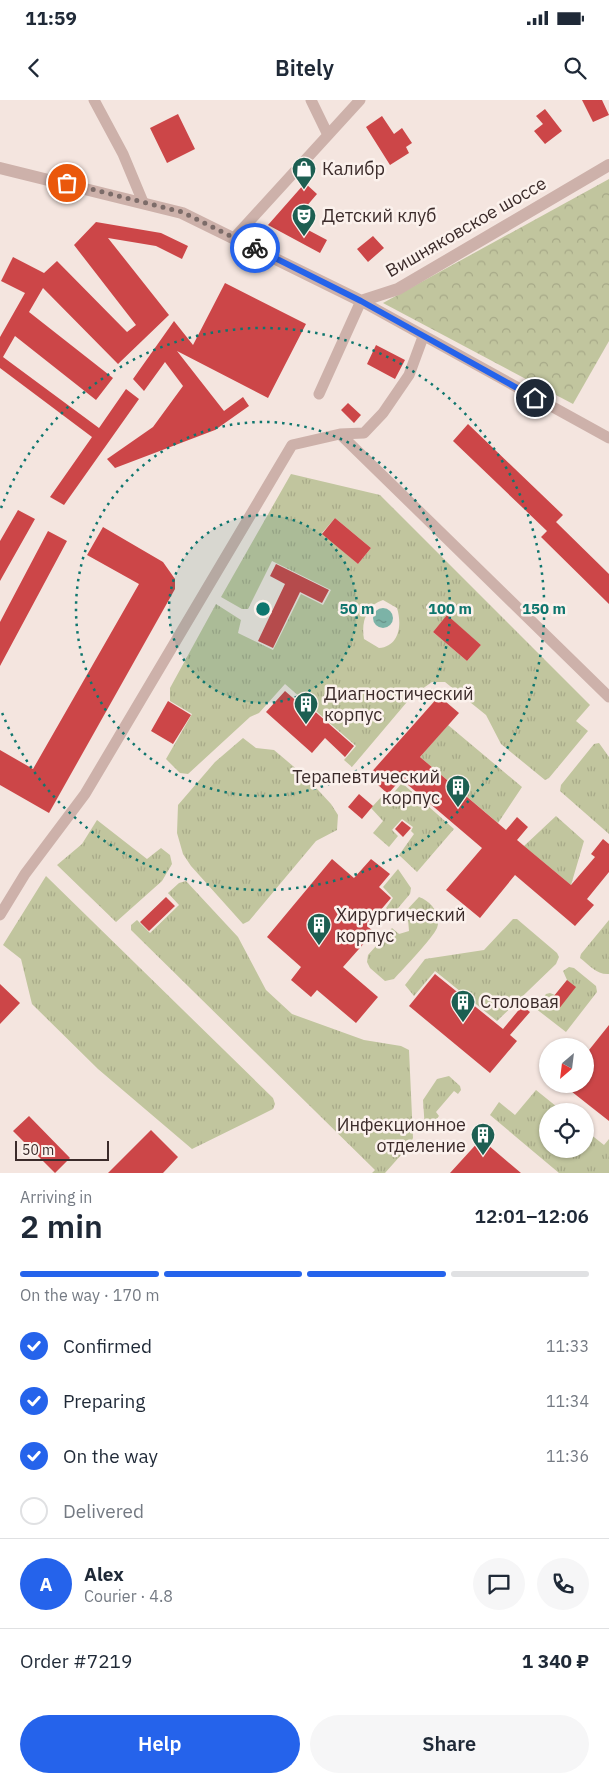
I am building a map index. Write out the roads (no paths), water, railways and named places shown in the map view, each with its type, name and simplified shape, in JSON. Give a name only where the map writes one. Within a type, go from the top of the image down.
[{"type":"street","points":[[94,100],[123,154],[143,202]]},
{"type":"street","points":[[311,100],[328,135]]},
{"type":"street","points":[[235,237],[360,100]]},
{"type":"street","name":"Вишняковское шоссе","points":[[361,301],[398,288],[609,165]]},
{"type":"street","points":[[0,168],[182,212],[361,301],[423,337],[609,438]]},
{"type":"street","points":[[319,394],[361,301]]},
{"type":"street","points":[[0,915],[24,874],[85,794],[292,445],[340,434],[364,433],[383,413],[409,375],[423,337]]},
{"type":"street","points":[[340,434],[609,696]]},
{"type":"water","points":[[379,608],[387,608],[393,614],[393,622],[387,628],[379,628],[373,622],[373,614]]},
{"type":"place","name":"Калибр","points":[[304,190]]},
{"type":"place","name":"Детский клуб","points":[[304,237]]},
{"type":"place","name":"Диагностический корпус","points":[[306,725]]},
{"type":"place","name":"Терапевтический корпус","points":[[458,808]]},
{"type":"place","name":"Хирургический корпус","points":[[319,946]]},
{"type":"place","name":"Столовая","points":[[463,1023]]},
{"type":"place","name":"Инфекционное отделение","points":[[483,1156]]}]
